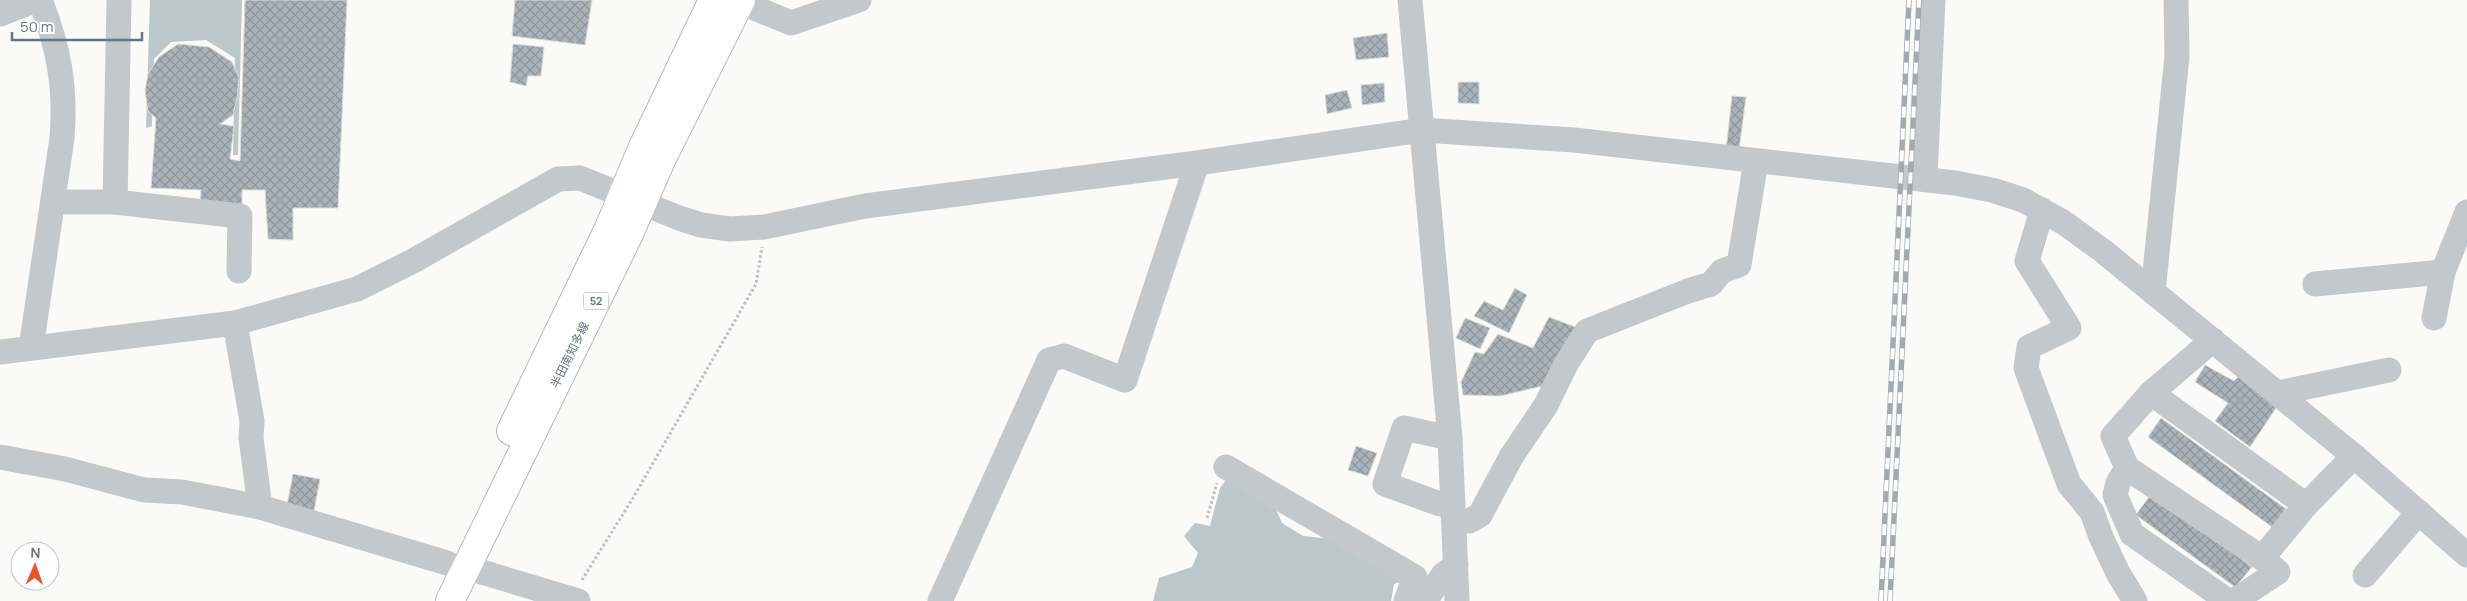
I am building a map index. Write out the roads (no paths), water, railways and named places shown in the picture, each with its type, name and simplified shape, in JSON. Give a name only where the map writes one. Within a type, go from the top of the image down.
[{"type":"main road","name":"半田南知多線","points":[[634,199],[642,149],[713,0]]},
{"type":"main road","name":"半田南知多線","points":[[429,601],[456,565],[634,199],[662,158],[741,1]]},
{"type":"main road","name":"半田南知多線","points":[[450,601],[456,565]]},
{"type":"street","points":[[0,14],[38,0],[57,47],[64,106],[53,202],[31,348]]},
{"type":"street","points":[[115,202],[119,0]]},
{"type":"street","points":[[741,1],[791,23],[859,0]]},
{"type":"street","points":[[1410,0],[1450,438],[1457,601]]},
{"type":"street","points":[[1925,178],[1933,0]]},
{"type":"street","points":[[2153,292],[2177,56],[2176,0]]},
{"type":"street","points":[[0,352],[235,323],[357,289],[413,262],[558,179],[580,178],[701,225],[730,228],[764,226],[865,206],[1197,163],[1422,130],[1574,140],[1925,178],[1992,190],[2023,200],[2042,210],[2103,252],[2354,456],[2467,555]]},
{"type":"street","points":[[1450,438],[1404,428],[1385,484],[1440,504],[1469,521],[1480,515],[1511,457],[1546,405],[1566,364],[1587,331],[1688,291],[1711,284],[1722,271],[1739,265],[1756,161]]},
{"type":"street","points":[[940,601],[1049,360],[1064,356],[1125,380],[1197,163]]},
{"type":"street","points":[[53,202],[115,202],[240,216],[239,271]]},
{"type":"street","points":[[2042,210],[2027,262],[2068,328],[2029,347],[2026,368],[2068,484],[2092,512],[2101,537],[2118,573],[2135,601]]},
{"type":"street","points":[[2434,318],[2444,272],[2466,218]]},
{"type":"street","points":[[2316,284],[2444,272]]},
{"type":"street","points":[[235,323],[252,421],[251,438],[260,508]]},
{"type":"street","points":[[2213,340],[2151,394],[2113,436],[2127,468],[2262,558],[2278,572],[2234,601]]},
{"type":"street","points":[[2278,393],[2389,370]]},
{"type":"street","points":[[2151,394],[2306,505]]},
{"type":"street","points":[[0,456],[65,469],[144,490],[182,492],[260,508],[572,600]]},
{"type":"street","points":[[2262,558],[2306,505],[2354,456]]},
{"type":"street","points":[[1226,467],[1415,577],[1406,601]]},
{"type":"street","points":[[2127,468],[2118,483],[2115,495],[2132,534],[2228,601]]},
{"type":"street","points":[[2365,575],[2419,512]]},
{"type":"street","points":[[1425,601],[1443,575],[1456,565]]},
{"type":"railway","points":[[1881,601],[1909,0]]},
{"type":"railway","points":[[1890,601],[1919,0]]}]
